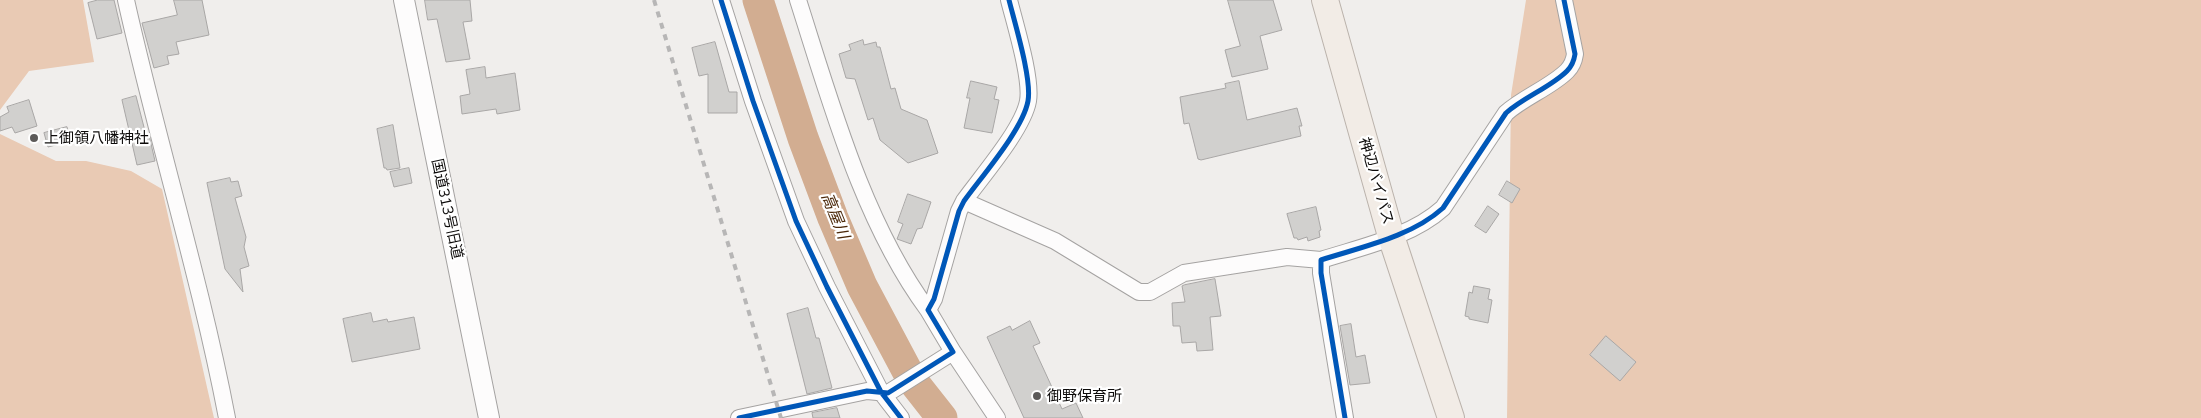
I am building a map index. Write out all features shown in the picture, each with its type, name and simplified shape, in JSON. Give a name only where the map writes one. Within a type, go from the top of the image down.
[{"type":"highway","name":"神辺バイパス","points":[[1325,0],[1391,236],[1451,418]]},
{"type":"street","points":[[126,0],[143,78],[184,228],[227,418]]},
{"type":"street","name":"国道313号旧道","points":[[404,0],[489,418]]},
{"type":"street","points":[[721,0],[753,101],[796,221],[827,286],[901,418]]},
{"type":"street","points":[[798,0],[849,157],[885,238],[916,293],[928,310],[951,354],[997,418]]},
{"type":"street","points":[[928,310],[934,299],[964,201],[1022,120],[1028,100],[1025,66],[1009,0]]},
{"type":"street","points":[[964,201],[1055,241],[1139,292],[1150,292],[1184,272],[1286,257],[1321,260],[1391,236],[1433,217],[1443,208],[1506,114],[1517,104],[1567,71],[1574,63],[1575,54],[1564,0]]},
{"type":"street","points":[[1321,260],[1321,273],[1345,418]]},
{"type":"street","points":[[739,418],[868,390],[887,392],[951,354]]},
{"type":"shaded area","points":[[0,0],[83,0],[94,62],[29,71],[0,110]]},
{"type":"shaded area","points":[[1526,0],[2201,0],[2201,418],[1507,418],[1511,95]]},
{"type":"shaded area","points":[[0,134],[56,161],[86,161],[131,171],[162,189],[214,418],[0,418]]},
{"type":"building","points":[[98,0],[114,0],[122,33],[97,39],[88,3]]},
{"type":"building","points":[[174,0],[202,0],[209,35],[176,42],[179,54],[167,56],[169,64],[154,68],[142,23],[177,15]]},
{"type":"building","points":[[425,0],[470,0],[472,21],[463,22],[470,59],[446,62],[437,19],[428,20]]},
{"type":"building","points":[[1228,0],[1273,0],[1282,30],[1260,36],[1268,69],[1232,77],[1225,50],[1240,46]]},
{"type":"building","points":[[863,40],[864,45],[876,42],[877,47],[880,47],[891,89],[895,88],[901,109],[927,120],[938,153],[908,163],[880,140],[873,118],[868,120],[855,79],[846,78],[839,54],[851,50],[849,45]]},
{"type":"building","points":[[715,42],[729,92],[737,92],[737,113],[708,113],[708,74],[699,76],[692,48]]},
{"type":"building","points":[[485,67],[486,78],[515,73],[520,110],[497,114],[496,109],[462,114],[460,96],[470,94],[466,70]]},
{"type":"building","points":[[971,81],[997,87],[994,99],[999,100],[992,133],[964,128],[970,98],[967,98]]},
{"type":"building","points":[[1239,81],[1247,120],[1297,108],[1302,126],[1299,126],[1301,136],[1201,160],[1198,159],[1189,123],[1184,124],[1180,97],[1226,88],[1225,84]]},
{"type":"building","points":[[136,96],[146,135],[149,135],[155,161],[137,165],[122,100]]},
{"type":"building","points":[[29,100],[37,126],[15,133],[12,127],[0,131],[0,117],[9,112],[7,107]]},
{"type":"building","points":[[393,125],[400,168],[387,170],[384,168],[377,129]]},
{"type":"building","points":[[67,127],[71,141],[48,147],[44,133]]},
{"type":"building","points":[[409,168],[412,183],[394,187],[390,172]]},
{"type":"building","points":[[230,178],[231,182],[238,181],[242,196],[235,198],[246,237],[244,247],[249,266],[240,269],[243,292],[225,269],[207,183]]},
{"type":"building","points":[[1507,181],[1520,189],[1512,203],[1499,195]]},
{"type":"building","points":[[908,194],[931,202],[922,228],[917,229],[911,244],[897,239],[903,224],[898,222]]},
{"type":"building","points":[[1488,206],[1499,214],[1486,233],[1475,226]]},
{"type":"building","points":[[1316,207],[1321,230],[1319,231],[1320,237],[1308,241],[1307,237],[1298,240],[1294,238],[1287,214]]},
{"type":"building","points":[[1215,279],[1221,316],[1210,317],[1213,350],[1197,351],[1196,342],[1182,343],[1180,326],[1173,326],[1172,303],[1185,302],[1182,286]]},
{"type":"building","points":[[1474,286],[1490,289],[1488,299],[1492,300],[1488,323],[1469,319],[1469,317],[1465,316],[1469,292],[1472,293]]},
{"type":"building","points":[[808,308],[816,338],[819,338],[832,388],[807,394],[787,314]]},
{"type":"building","points":[[371,313],[373,322],[387,319],[388,322],[414,317],[420,349],[352,362],[343,319]]},
{"type":"building","points":[[1030,321],[1040,343],[1033,346],[1062,409],[1076,403],[1083,418],[1024,418],[987,337],[1010,326],[1012,330]]},
{"type":"building","points":[[1351,324],[1356,357],[1365,355],[1370,383],[1350,385],[1340,326]]},
{"type":"building","points":[[1606,336],[1636,362],[1620,381],[1590,355]]},
{"type":"building","points":[[837,408],[840,418],[813,418],[812,413]]},
{"type":"waterway","name":"高屋川","points":[[758,0],[803,138],[833,218],[862,286],[912,380],[942,418]]},
{"type":"railway","points":[[654,0],[781,418]]},
{"type":"cycle path","points":[[721,0],[753,101],[796,221],[827,287],[881,392],[901,418]]},
{"type":"cycle path","points":[[739,418],[867,391],[888,393],[953,352],[928,310],[934,299],[959,211],[964,201],[1010,138],[1025,112],[1028,101],[1028,79],[1009,0]]},
{"type":"cycle path","points":[[1345,418],[1321,273],[1321,260],[1401,234],[1416,227],[1443,208],[1506,113],[1561,77],[1571,65],[1575,54],[1564,0]]},
{"type":"place","name":"上御領八幡神社","points":[[34,138]]},
{"type":"place","name":"御野保育所","points":[[1037,396]]}]
